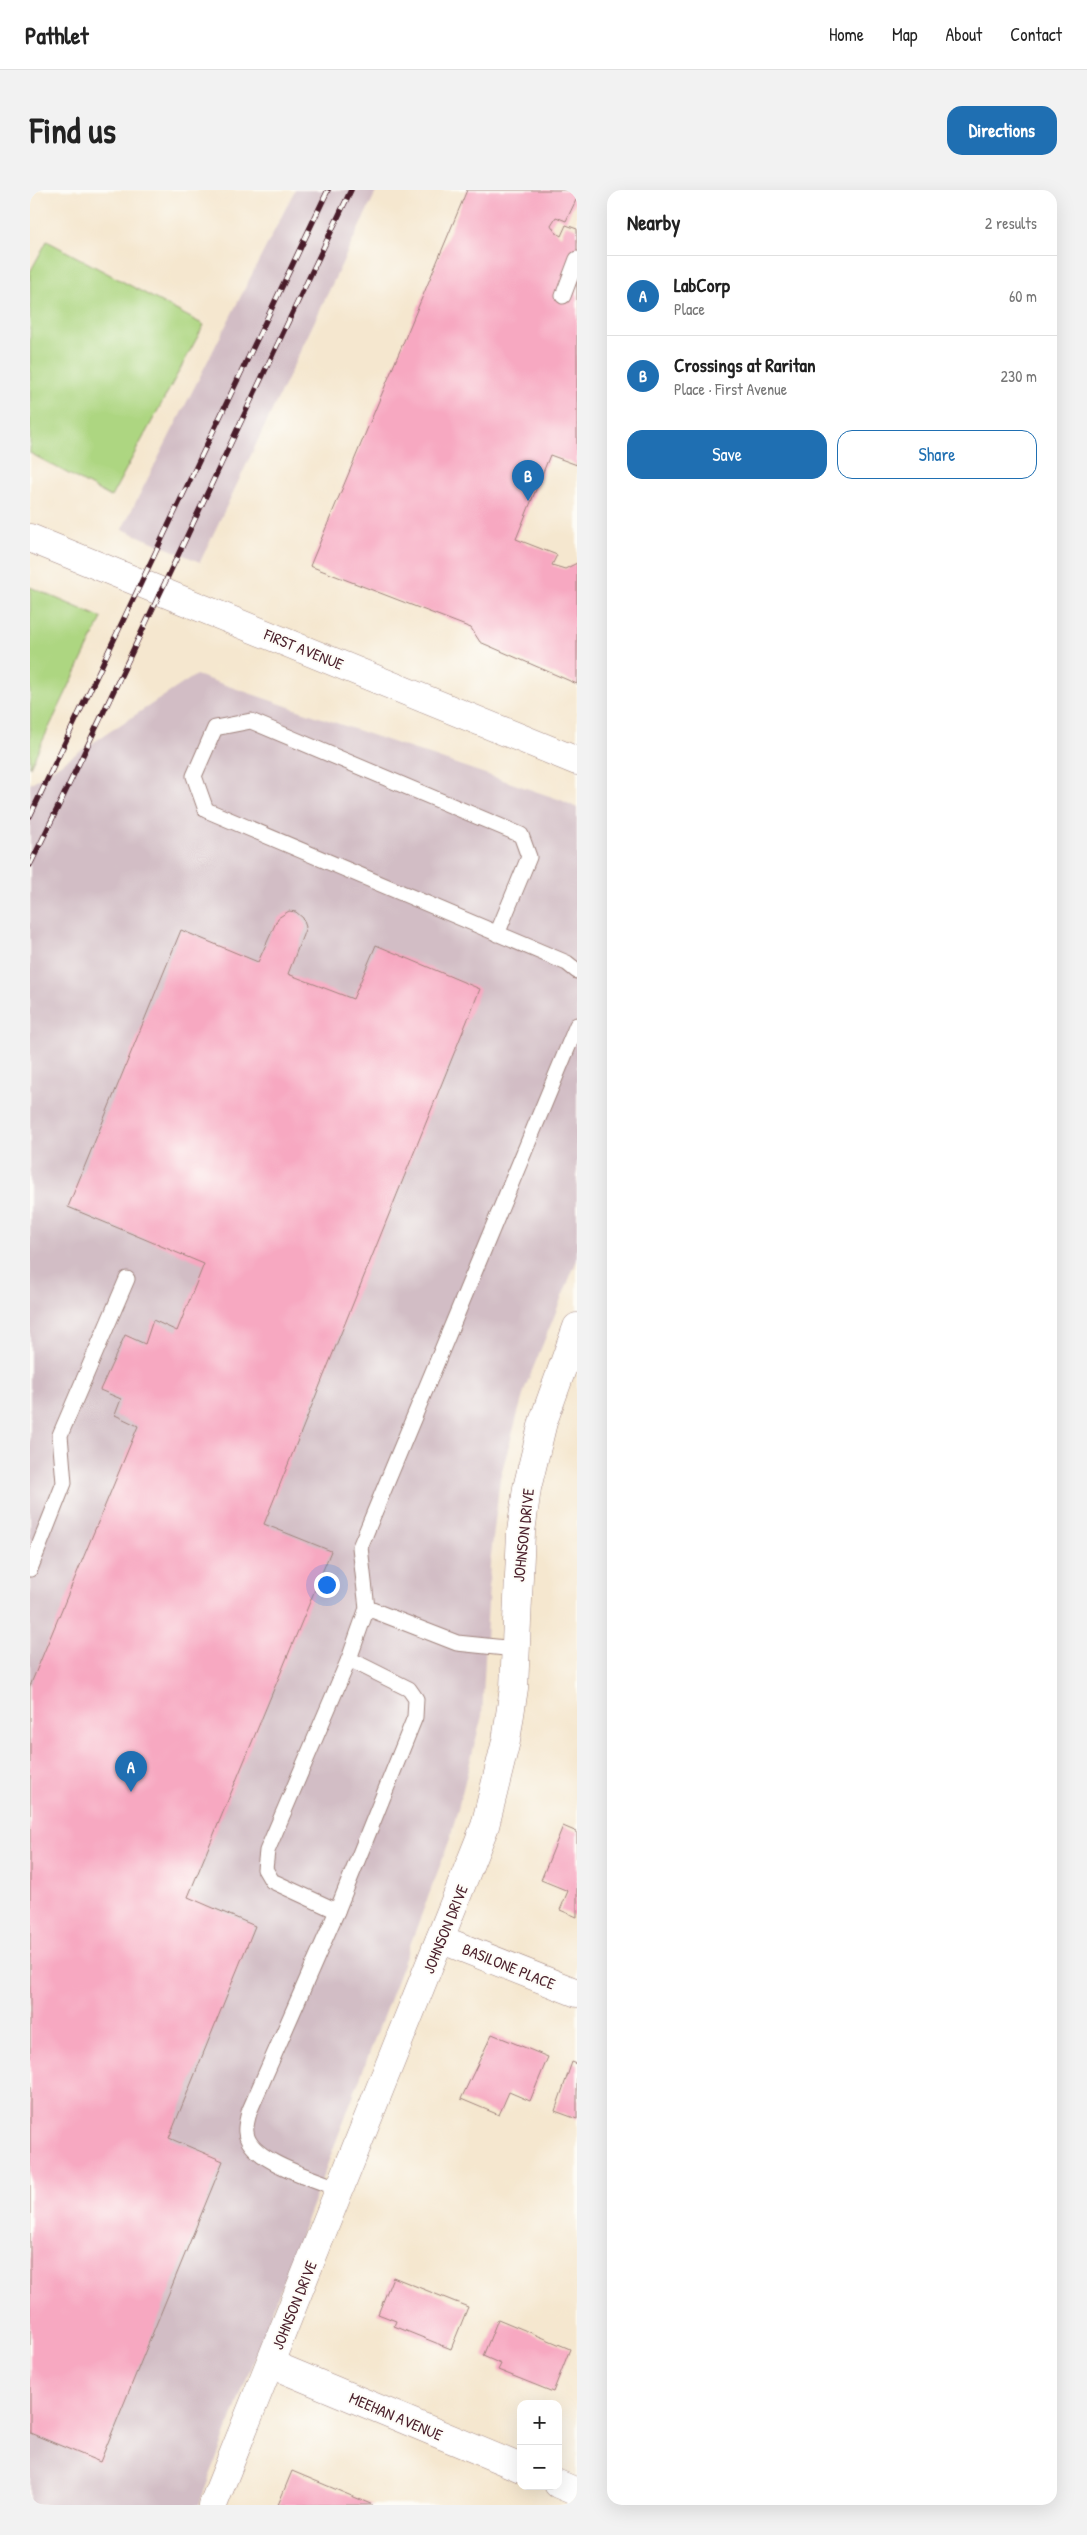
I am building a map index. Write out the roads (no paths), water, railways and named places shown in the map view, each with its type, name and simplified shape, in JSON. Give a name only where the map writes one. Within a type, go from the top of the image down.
[{"type":"street","name":"FIRST AVENUE","points":[[30,538],[577,761]]},
{"type":"street","name":"JOHNSON DRIVE","points":[[212,2505],[271,2364],[485,1826],[506,1741],[514,1688],[521,1532],[527,1488],[543,1422],[577,1328]]},
{"type":"street","name":"BASILONE PLACE","points":[[440,1939],[577,1993]]},
{"type":"street","name":"MEEHAN AVENUE","points":[[271,2364],[517,2466]]},
{"type":"street","points":[[562,2486],[577,2492]]},
{"type":"lane","points":[[563,296],[577,259]]},
{"type":"lane","points":[[497,934],[529,857],[521,836],[251,722],[215,728],[194,776],[206,810],[497,934],[567,963],[577,970]]},
{"type":"lane","points":[[337,1911],[272,1881],[264,1869],[267,1851],[349,1659],[367,1608],[360,1547],[577,1025]]},
{"type":"lane","points":[[30,1569],[64,1483],[60,1435],[127,1279]]},
{"type":"lane","points":[[367,1608],[457,1643],[516,1649]]},
{"type":"lane","points":[[340,2189],[262,2156],[251,2146],[246,2132],[249,2112],[337,1911],[415,1718],[416,1698],[409,1689],[349,1659]]},
{"type":"railway","points":[[30,816],[328,190]]},
{"type":"railway","points":[[30,865],[351,190]]},
{"type":"place","name":"Crossings at Raritan","points":[[528,501]]},
{"type":"place","name":"LabCorp","points":[[131,1792]]}]
